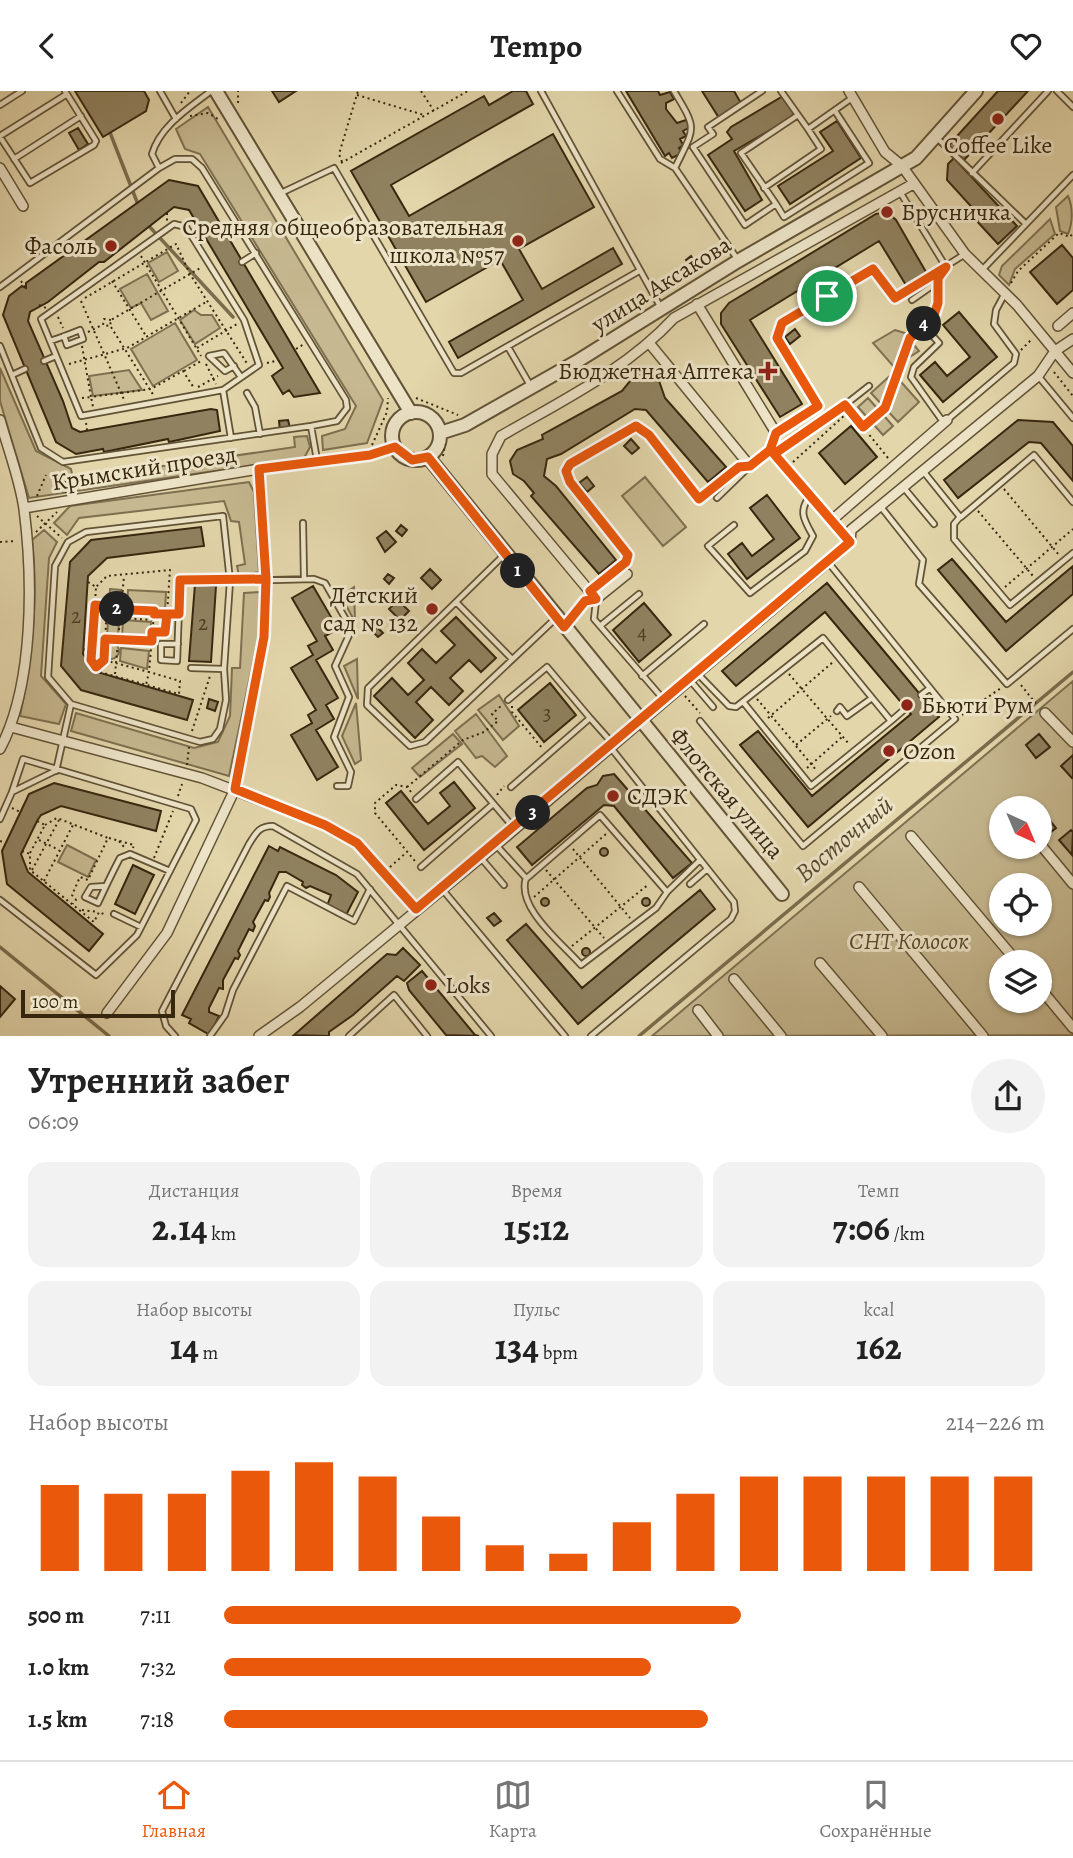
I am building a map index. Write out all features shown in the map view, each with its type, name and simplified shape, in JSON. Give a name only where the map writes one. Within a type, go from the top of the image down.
[{"type":"street","points":[[213,91],[411,413]]},
{"type":"street","name":"улица Аксакова","points":[[440,433],[465,425],[738,261],[916,159],[976,91]]},
{"type":"street","points":[[850,95],[885,152],[902,166],[965,254],[1005,294],[1073,373]]},
{"type":"street","points":[[0,168],[23,206]]},
{"type":"street","points":[[593,595],[505,493],[492,474],[492,454],[501,436],[621,365],[650,344],[674,318],[913,184]]},
{"type":"street","points":[[650,344],[750,466],[772,452],[776,433],[697,304]]},
{"type":"street","points":[[1058,326],[1073,313]]},
{"type":"street","points":[[260,1035],[300,1007],[496,845],[828,562],[850,542],[851,530],[1038,376],[1055,351],[1073,339]]},
{"type":"street","points":[[419,412],[433,419],[440,433],[438,447],[428,457],[412,460],[395,447],[394,426],[411,413],[419,412]]},
{"type":"street","name":"Крымский проезд","points":[[0,420],[24,508],[28,578],[24,665],[11,727],[0,748]]},
{"type":"street","points":[[832,520],[947,420]]},
{"type":"street","name":"Крымский проезд","points":[[24,508],[259,469],[370,455],[395,447]]},
{"type":"street","points":[[772,452],[850,542]]},
{"type":"street","name":"Флотская улица","points":[[428,457],[782,894]]},
{"type":"street","points":[[107,1013],[167,933],[235,789],[264,637],[266,579],[259,469]]},
{"type":"street","points":[[560,622],[593,595],[627,574]]},
{"type":"street","points":[[1042,710],[1073,742]]},
{"type":"street","points":[[11,727],[235,789],[325,825],[357,843],[416,909]]},
{"type":"street","points":[[911,836],[1007,950]]},
{"type":"street","points":[[1052,859],[1073,884]]},
{"type":"street","points":[[859,887],[983,1035]]},
{"type":"street","points":[[820,963],[882,1035]]},
{"type":"street","points":[[734,979],[781,1035]]},
{"type":"street","points":[[1052,1003],[1073,1028]]},
{"type":"street","points":[[698,1010],[718,1035]]},
{"type":"lane","points":[[0,104],[22,91]]},
{"type":"lane","points":[[159,168],[152,154],[155,141],[186,110],[213,91]]},
{"type":"lane","points":[[541,91],[661,309]]},
{"type":"lane","points":[[617,91],[660,159],[675,169],[738,261]]},
{"type":"lane","points":[[674,91],[691,118],[693,127],[675,169]]},
{"type":"lane","points":[[762,91],[708,127],[713,134],[693,147],[745,225],[776,204]]},
{"type":"lane","points":[[764,188],[821,149],[781,91]]},
{"type":"lane","points":[[972,173],[1048,91]]},
{"type":"lane","points":[[1057,91],[1073,107]]},
{"type":"lane","points":[[66,92],[81,116],[96,141],[94,145],[30,183],[0,137],[66,92]]},
{"type":"lane","points":[[164,92],[176,119]]},
{"type":"lane","points":[[808,129],[835,111],[850,95]]},
{"type":"lane","points":[[798,115],[741,153],[784,217],[869,163],[835,111]]},
{"type":"lane","points":[[14,159],[81,116]]},
{"type":"lane","points":[[936,137],[1026,224]]},
{"type":"lane","points":[[0,286],[18,276],[159,168],[175,159],[192,159],[202,168],[346,400],[343,416],[337,421],[63,462],[41,448],[0,346]]},
{"type":"lane","points":[[277,195],[334,168],[449,369],[461,373],[639,271]]},
{"type":"lane","points":[[981,271],[1073,175]]},
{"type":"lane","points":[[900,192],[946,267]]},
{"type":"lane","points":[[174,224],[187,227],[209,263],[244,320],[257,352],[259,365],[220,391],[81,416],[41,319],[174,224]]},
{"type":"lane","points":[[242,262],[256,253]]},
{"type":"lane","points":[[776,433],[818,406],[777,338],[782,323],[873,269],[895,298],[965,254]]},
{"type":"lane","points":[[912,300],[938,278],[946,267]]},
{"type":"lane","points":[[218,277],[225,272]]},
{"type":"lane","points":[[923,325],[939,343],[914,367],[911,377],[941,419],[947,420],[1014,363],[1016,354],[994,324],[996,310],[1005,294]]},
{"type":"lane","points":[[50,341],[79,330],[81,337],[67,345],[64,336]]},
{"type":"lane","points":[[508,347],[531,387]]},
{"type":"lane","points":[[234,366],[225,372],[209,356],[224,353],[234,366],[241,377]]},
{"type":"lane","points":[[44,361],[56,356]]},
{"type":"lane","points":[[12,375],[25,369]]},
{"type":"lane","points":[[1038,376],[1073,418]]},
{"type":"lane","points":[[772,452],[845,405],[869,386]]},
{"type":"lane","points":[[220,391],[231,438]]},
{"type":"lane","points":[[247,393],[255,407],[260,434]]},
{"type":"lane","points":[[311,426],[318,461]]},
{"type":"lane","points":[[664,700],[594,618],[593,595],[626,562],[628,555],[570,482],[566,471],[570,464],[636,426],[649,435],[699,499],[739,467],[750,466]]},
{"type":"lane","points":[[1073,502],[1034,455],[954,524],[954,539],[1010,605],[1073,553]]},
{"type":"lane","points":[[717,498],[750,466]]},
{"type":"lane","points":[[923,471],[960,517]]},
{"type":"lane","points":[[903,487],[934,524]]},
{"type":"lane","points":[[733,525],[708,546],[750,593],[805,551],[813,535],[803,517],[802,506],[810,495]]},
{"type":"lane","points":[[880,506],[923,560],[919,584],[1007,684],[1073,629]]},
{"type":"lane","points":[[223,516],[230,581],[224,669],[226,700],[220,729],[213,739],[200,742],[71,704],[48,677],[55,566],[68,543],[86,532],[223,516]]},
{"type":"lane","points":[[303,523],[304,579]]},
{"type":"lane","points":[[505,554],[368,688],[367,705],[410,746],[425,742],[511,658],[560,622]]},
{"type":"lane","points":[[700,721],[803,846],[955,719],[828,562]]},
{"type":"lane","points":[[178,644],[162,644],[161,660],[177,661],[178,644],[180,580],[304,579],[325,583],[350,633],[335,666],[349,697],[334,737],[351,772],[348,786],[337,786]]},
{"type":"lane","points":[[600,626],[639,594]]},
{"type":"lane","points":[[456,602],[511,658]]},
{"type":"lane","points":[[642,675],[704,624]]},
{"type":"lane","points":[[693,675],[729,706],[744,703],[823,638],[891,721]]},
{"type":"lane","points":[[508,700],[547,667],[734,902],[731,919],[591,1035]]},
{"type":"lane","points":[[191,668],[224,669]]},
{"type":"lane","points":[[693,675],[713,707]]},
{"type":"lane","points":[[921,695],[930,688]]},
{"type":"lane","points":[[837,711],[840,708],[847,716],[872,698]]},
{"type":"lane","points":[[744,703],[811,786],[906,708]]},
{"type":"lane","points":[[56,771],[61,739],[71,704]]},
{"type":"lane","points":[[512,787],[590,718]]},
{"type":"lane","points":[[0,819],[23,759],[191,809],[196,820],[137,935],[96,975],[0,901]]},
{"type":"lane","points":[[416,799],[458,762],[514,829]]},
{"type":"lane","points":[[12,792],[56,771]]},
{"type":"lane","points":[[421,867],[493,804]]},
{"type":"lane","points":[[667,892],[600,815],[526,878],[522,890],[526,904],[581,965],[656,908],[667,892],[699,861]]},
{"type":"lane","points":[[175,1035],[166,1026],[162,1011],[257,830],[273,826],[357,874],[492,1035]]},
{"type":"lane","points":[[496,845],[526,878]]},
{"type":"lane","points":[[106,886],[91,887],[85,897],[98,903],[120,858],[131,854],[170,871]]},
{"type":"lane","points":[[480,857],[504,885]]},
{"type":"lane","points":[[690,884],[706,870]]},
{"type":"lane","points":[[210,1035],[225,1015],[233,990],[287,885],[354,921],[370,889]]},
{"type":"lane","points":[[442,888],[565,1035]]},
{"type":"lane","points":[[113,916],[141,927]]},
{"type":"lane","points":[[349,1035],[394,995],[427,1035]]},
{"type":"path","points":[[190,91],[180,102],[190,116],[208,113],[220,120]]},
{"type":"path","points":[[421,91],[433,111]]},
{"type":"path","points":[[334,168],[468,91]]},
{"type":"path","points":[[342,163],[339,153],[357,93],[425,116]]},
{"type":"path","points":[[1005,294],[1017,271],[1059,233],[1070,237],[1073,233]]},
{"type":"path","points":[[127,407],[81,300],[176,244],[190,274],[252,372]]},
{"type":"path","points":[[137,250],[220,391]]},
{"type":"path","points":[[103,325],[104,319],[111,320],[209,263]]},
{"type":"path","points":[[107,272],[146,337]]},
{"type":"path","points":[[18,276],[26,288]]},
{"type":"path","points":[[863,427],[885,408],[910,338],[933,318],[938,303],[938,278]]},
{"type":"path","points":[[60,366],[127,348],[207,302]]},
{"type":"path","points":[[110,326],[111,320]]},
{"type":"path","points":[[196,348],[244,320]]},
{"type":"path","points":[[94,413],[81,337],[103,325],[110,326],[127,348],[158,402]]},
{"type":"path","points":[[244,360],[257,352]]},
{"type":"path","points":[[74,399],[151,390],[203,360]]},
{"type":"path","points":[[259,365],[279,360]]},
{"type":"path","points":[[1048,365],[1073,396]]},
{"type":"path","points":[[183,371],[198,395]]},
{"type":"path","points":[[194,389],[225,372]]},
{"type":"path","points":[[367,448],[380,432],[389,404],[388,395]]},
{"type":"path","points":[[845,405],[895,467]]},
{"type":"path","points":[[786,468],[850,411]]},
{"type":"path","points":[[1000,484],[1065,561]]},
{"type":"path","points":[[973,506],[1038,582]]},
{"type":"path","points":[[1000,592],[1073,529]]},
{"type":"path","points":[[104,660],[180,681],[179,694],[100,672],[91,660],[96,587],[107,576],[170,570],[165,632],[152,632]]},
{"type":"path","points":[[115,676],[124,575]]},
{"type":"path","points":[[88,582],[96,587]]},
{"type":"path","points":[[95,605],[107,606],[104,660],[96,667]]},
{"type":"path","points":[[106,609],[179,614]]},
{"type":"path","points":[[146,685],[154,614]]},
{"type":"path","points":[[106,617],[153,621]]},
{"type":"path","points":[[93,639],[152,641]]},
{"type":"path","points":[[84,649],[92,653]]},
{"type":"path","points":[[761,724],[839,657]]},
{"type":"path","points":[[786,669],[855,750]]},
{"type":"path","points":[[1015,678],[1042,710]]},
{"type":"path","points":[[955,719],[1007,684]]},
{"type":"path","points":[[678,688],[704,718],[700,721]]},
{"type":"path","points":[[754,695],[822,777]]},
{"type":"path","points":[[407,787],[463,740],[484,732],[498,721],[492,714],[508,700],[513,707],[512,712],[548,755]]},
{"type":"path","points":[[796,745],[837,711]]},
{"type":"path","points":[[800,773],[843,736]]},
{"type":"path","points":[[416,799],[407,787],[396,785],[375,803],[375,813],[421,867]]},
{"type":"path","points":[[493,804],[498,790],[504,786],[512,787]]},
{"type":"path","points":[[32,871],[60,819]]},
{"type":"path","points":[[99,912],[94,922],[32,871],[30,854],[47,821],[60,819],[134,845],[131,854],[119,841]]},
{"type":"path","points":[[37,821],[45,825]]},
{"type":"path","points":[[44,881],[74,824]]},
{"type":"path","points":[[526,904],[612,829]]},
{"type":"path","points":[[68,901],[80,877],[88,880],[108,838]]},
{"type":"path","points":[[37,839],[60,851]]},
{"type":"path","points":[[0,841],[5,843]]},
{"type":"path","points":[[568,843],[636,924]]},
{"type":"path","points":[[22,851],[30,854]]},
{"type":"path","points":[[541,865],[609,944]]},
{"type":"path","points":[[568,950],[655,879]]},
{"type":"path","points":[[72,895],[76,898],[73,904]]},
{"type":"path","points":[[80,910],[113,916]]},
{"type":"green space","points":[[208,107],[383,400],[367,443],[323,450],[322,436],[345,429],[356,406],[200,154],[185,149],[176,129]]},
{"type":"green space","points":[[1068,196],[1072,215],[1068,234],[1060,231],[1056,207]]},
{"type":"green space","points":[[1050,219],[1055,234],[1015,269],[1009,285],[999,275],[1002,266]]},
{"type":"green space","points":[[167,252],[178,271],[159,282],[148,263]]},
{"type":"green space","points":[[147,274],[168,311],[151,320],[141,303],[131,308],[120,289]]},
{"type":"green space","points":[[194,310],[201,315],[212,315],[220,328],[195,344],[180,320]]},
{"type":"green space","points":[[175,323],[197,360],[153,386],[131,349]]},
{"type":"green space","points":[[895,330],[911,335],[910,340],[919,351],[894,367],[873,343]]},
{"type":"green space","points":[[0,368],[36,451],[71,469],[73,479],[295,447],[294,437],[307,436],[310,447],[304,458],[29,498],[0,401]]},
{"type":"green space","points":[[129,370],[142,390],[93,396],[89,376]]},
{"type":"green space","points":[[893,373],[919,402],[898,422],[871,393]]},
{"type":"green space","points":[[868,398],[893,426],[883,435],[858,407]]},
{"type":"green space","points":[[645,477],[686,527],[663,546],[622,496]]},
{"type":"green space","points":[[249,482],[254,492],[259,572],[239,576],[237,566],[245,564],[239,522],[231,521],[224,501],[79,518],[67,535],[54,523],[70,506]]},
{"type":"green space","points":[[44,530],[57,542],[49,558],[41,676],[66,704],[59,724],[20,716],[33,629],[35,584],[32,540]]},
{"type":"green space","points":[[354,587],[355,622],[341,596]]},
{"type":"green space","points":[[110,589],[121,590],[120,607],[109,606]]},
{"type":"green space","points":[[128,590],[166,592],[165,610],[127,608]]},
{"type":"green space","points":[[260,592],[259,634],[229,776],[71,731],[76,713],[194,748],[218,742],[230,716],[232,668],[240,668],[244,593]]},
{"type":"green space","points":[[108,620],[119,620],[118,637],[107,637]]},
{"type":"green space","points":[[123,620],[151,622],[150,639],[122,637]]},
{"type":"green space","points":[[111,643],[119,651],[111,659],[103,651]]},
{"type":"green space","points":[[121,648],[149,651],[147,669],[120,661]]},
{"type":"green space","points":[[357,659],[358,699],[344,666]]},
{"type":"green space","name":"СНТ Колосок","points":[[1073,681],[1073,1035],[652,1036]]},
{"type":"green space","points":[[499,695],[519,726],[503,740],[478,710]]},
{"type":"green space","points":[[356,703],[361,760],[355,764],[342,736]]},
{"type":"green space","points":[[476,714],[507,756],[495,767],[482,756],[476,758],[455,731]]},
{"type":"green space","points":[[453,734],[462,744],[420,777],[412,768]]},
{"type":"green space","points":[[67,845],[96,860],[88,877],[58,862]]},
{"type":"building","points":[[75,91],[144,91],[149,100],[146,111],[103,137]]},
{"type":"building","points":[[272,91],[296,91],[279,102]]},
{"type":"building","points":[[513,91],[526,91],[533,104],[391,185],[409,216],[553,134],[594,207],[519,249],[542,289],[613,248],[622,264],[458,358],[449,342],[523,300],[503,265],[500,260],[426,302],[351,171],[484,96],[489,105]]},
{"type":"building","points":[[626,91],[658,91],[660,95],[670,92],[674,99],[666,103],[666,109],[677,123],[686,120],[690,127],[683,131],[686,136],[680,139],[683,145],[679,148],[682,153],[672,158],[669,153],[665,156]]},
{"type":"building","points":[[702,91],[734,91],[742,105],[719,118]]},
{"type":"building","points":[[998,91],[1028,91],[964,160],[948,146]]},
{"type":"building","points":[[783,96],[794,113],[791,118],[734,151],[762,200],[745,211],[708,155],[732,139],[727,132],[731,127]]},
{"type":"building","points":[[837,121],[861,158],[790,204],[778,186],[833,151],[820,132]]},
{"type":"building","points":[[78,128],[88,144],[79,150],[69,133]]},
{"type":"building","points":[[954,158],[1017,226],[998,244],[974,218],[978,214],[947,180],[948,164]]},
{"type":"building","points":[[169,180],[198,186],[320,393],[294,397],[289,390],[283,394],[272,376],[283,368],[189,210],[174,207],[104,262],[99,262],[48,302],[30,312],[28,321],[72,428],[80,432],[211,409],[217,410],[220,431],[169,442],[168,439],[104,452],[103,449],[76,454],[56,442],[3,315],[9,296],[22,286],[26,288],[26,283]]},
{"type":"building","points":[[887,212],[896,220],[926,272],[906,285],[879,241],[750,320],[802,404],[780,417],[721,324],[721,313],[729,303],[876,214]]},
{"type":"building","points":[[1062,245],[1073,258],[1073,290],[1057,304],[1030,272]]},
{"type":"building","points":[[691,256],[696,264],[691,267],[686,260]]},
{"type":"building","points":[[959,312],[997,357],[943,402],[920,375],[935,362],[947,376],[970,357],[943,325]]},
{"type":"building","points":[[795,329],[800,336],[790,344],[785,337]]},
{"type":"building","points":[[646,372],[658,378],[665,398],[726,467],[708,482],[646,410],[635,409],[561,454],[547,459],[544,476],[556,486],[616,560],[599,574],[531,496],[534,493],[524,481],[513,474],[510,461],[517,450],[543,439],[542,435],[622,391],[635,375]]},
{"type":"building","points":[[288,420],[290,428],[280,430],[279,421]]},
{"type":"building","points":[[1018,420],[1053,422],[1073,446],[1073,481],[1041,443],[1029,442],[958,498],[944,480]]},
{"type":"building","points":[[851,426],[877,457],[845,484],[819,453]]},
{"type":"building","points":[[631,439],[639,448],[632,454],[624,446]]},
{"type":"building","points":[[587,477],[594,486],[587,492],[579,483]]},
{"type":"building","points":[[767,495],[800,538],[747,579],[728,554],[742,543],[752,556],[774,539],[750,508]]},
{"type":"building","points":[[401,525],[407,530],[402,536],[396,531]]},
{"type":"building","points":[[201,527],[204,546],[107,558],[88,576],[83,654],[97,672],[193,700],[187,720],[81,690],[61,666],[70,562],[91,540]]},
{"type":"building","points":[[386,531],[396,542],[385,552],[377,538]]},
{"type":"building","points":[[952,559],[1006,622],[1073,566],[1073,594],[1006,651],[938,570]]},
{"type":"building","points":[[430,569],[441,580],[432,589],[421,578]]},
{"type":"building","points":[[388,574],[394,578],[389,584],[384,579]]},
{"type":"building","points":[[827,583],[939,717],[808,827],[740,745],[758,731],[812,796],[911,714],[825,612],[736,686],[722,671]]},
{"type":"building","points":[[195,584],[216,586],[211,662],[189,661]]},
{"type":"building","points":[[313,586],[338,629],[325,636],[333,650],[316,660],[338,698],[326,705],[334,719],[316,730],[338,767],[317,780],[291,735],[312,723],[308,715],[316,710],[291,668],[313,655],[308,646],[317,641],[292,598]]},
{"type":"building","points":[[398,600],[409,611],[400,620],[389,609]]},
{"type":"building","points":[[644,603],[671,635],[639,662],[613,630]]},
{"type":"building","points":[[456,617],[496,658],[481,672],[469,660],[450,678],[463,691],[449,705],[431,687],[416,702],[433,720],[415,738],[374,696],[392,678],[408,695],[424,680],[408,663],[422,649],[436,663],[455,645],[441,631]]},
{"type":"building","points":[[377,627],[383,633],[378,637],[373,632]]},
{"type":"building","points":[[550,683],[576,715],[544,742],[518,710]]},
{"type":"building","points":[[209,699],[218,702],[215,711],[207,708]]},
{"type":"building","points":[[1039,734],[1050,747],[1036,758],[1026,745]]},
{"type":"building","points":[[1073,755],[1073,777],[1072,778],[1061,766]]},
{"type":"building","points":[[614,774],[692,863],[673,878],[614,806],[604,805],[532,865],[517,847],[587,788],[597,785],[603,776]]},
{"type":"building","points":[[454,782],[475,808],[424,850],[386,803],[401,791],[428,824],[450,806],[440,793]]},
{"type":"building","points":[[54,783],[161,811],[156,831],[61,806],[41,815],[37,821],[21,854],[28,872],[103,934],[89,951],[7,884],[2,851],[29,794]]},
{"type":"building","points":[[1071,830],[1073,832],[1072,855],[1059,840]]},
{"type":"building","points":[[269,846],[278,851],[280,847],[336,875],[358,892],[344,919],[326,909],[331,895],[310,886],[306,888],[302,885],[303,882],[286,872],[279,872],[268,901],[265,900],[253,922],[253,931],[249,929],[238,951],[238,959],[235,958],[223,980],[223,989],[219,988],[209,1008],[209,1012],[219,1016],[210,1035],[189,1023],[191,1019],[182,1015]]},
{"type":"building","points":[[604,848],[608,852],[604,856],[600,852]]},
{"type":"building","points":[[133,865],[154,875],[135,914],[115,904]]},
{"type":"building","points":[[700,890],[715,909],[578,1024],[507,940],[526,924],[582,988]]},
{"type":"building","points":[[700,890],[715,909],[578,1024],[507,940],[526,924],[582,988]]},
{"type":"building","points":[[545,898],[549,902],[545,906],[541,902]]},
{"type":"building","points":[[646,898],[650,902],[646,906],[642,902]]},
{"type":"building","points":[[494,913],[501,921],[494,926],[487,918]]},
{"type":"building","points":[[403,948],[420,965],[404,981],[397,976],[353,1015],[329,1032],[329,1036],[294,1035],[387,954],[396,955]]},
{"type":"building","points":[[586,948],[590,952],[586,956],[582,952]]},
{"type":"building","points":[[422,971],[475,1035],[479,1036],[446,1035],[409,990],[407,983]]},
{"type":"building","points":[[0,986],[15,999],[0,1017]]},
{"type":"waterway","name":"Восточный","points":[[109,130],[139,207]]},
{"type":"waterway","name":"Восточный","points":[[147,224],[233,317]]},
{"type":"waterway","name":"Восточный","points":[[639,1036],[1073,672]]},
{"type":"waterway","name":"Восточный","points":[[0,947],[109,1036]]},
{"type":"place","name":"Coffee Like","points":[[998,119]]},
{"type":"place","name":"Брусничка","points":[[887,212]]},
{"type":"place","name":"Средняя общеобразовательная школа №57","points":[[518,241]]},
{"type":"place","name":"Фасоль","points":[[111,246]]},
{"type":"place","name":"Бюджетная Аптека","points":[[768,371]]},
{"type":"place","name":"Детский сад № 132","points":[[432,609]]},
{"type":"place","name":"Бьюти Рум","points":[[907,705]]},
{"type":"place","name":"Ozon","points":[[889,751]]},
{"type":"place","name":"СДЭК","points":[[613,796]]},
{"type":"place","name":"Loks","points":[[431,985]]},
{"type":"route","points":[[827,296],[782,323],[777,338],[818,406],[776,433],[770,450],[750,466],[739,467],[699,499],[649,435],[636,426],[570,464],[566,471],[570,482],[628,555],[626,562],[590,591],[596,599],[585,601],[564,627],[428,457],[419,460],[405,458],[395,447],[370,455],[259,469],[266,579],[180,580],[179,614],[167,614],[165,632],[152,632],[152,641],[105,639],[104,660],[96,667],[91,660],[95,605],[107,606],[106,609],[179,614],[180,580],[230,581],[266,579],[264,637],[235,789],[325,825],[357,843],[416,909],[496,845],[850,542],[774,454],[845,405],[863,427],[885,408],[910,338],[933,318],[938,303],[938,278],[946,267],[895,298],[873,269],[827,296]]}]
